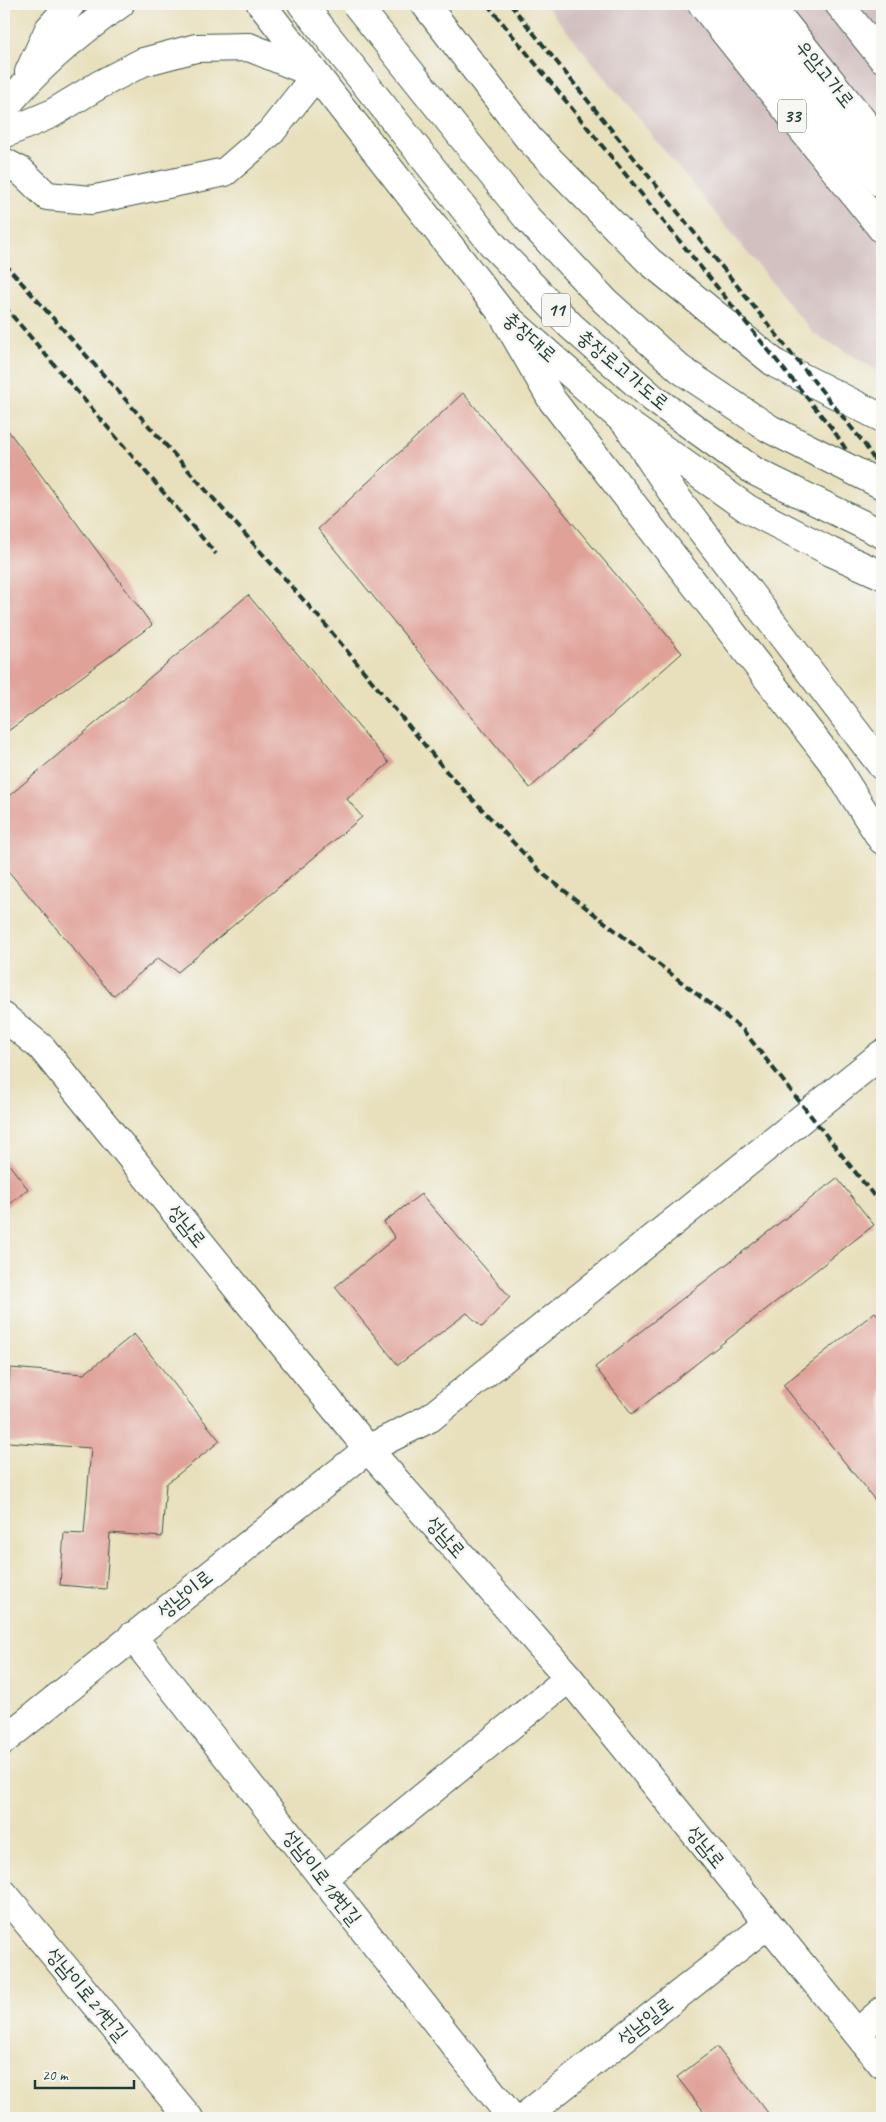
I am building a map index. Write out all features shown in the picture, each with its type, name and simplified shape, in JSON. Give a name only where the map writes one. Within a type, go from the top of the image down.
[{"type":"main road","points":[[23,84],[48,29],[71,4]]},
{"type":"main road","points":[[4,109],[23,84],[76,35],[120,4]]},
{"type":"main road","name":"충장대로","points":[[261,4],[502,313],[625,422],[748,509],[831,552],[882,575]]},
{"type":"main road","name":"충장로고가도로","points":[[302,4],[493,245],[571,326],[654,399],[754,471],[882,534]]},
{"type":"main road","name":"충장로고가도로","points":[[356,4],[527,218],[605,301],[680,369],[762,423],[882,485]]},
{"type":"main road","points":[[425,4],[529,139],[649,261],[776,364],[882,418]]},
{"type":"main road","name":"33","points":[[702,4],[882,229]]},
{"type":"main road","name":"우암고가로","points":[[737,4],[882,184]]},
{"type":"main road","name":"우암고가로","points":[[769,4],[882,145]]},
{"type":"main road","points":[[839,4],[882,58]]},
{"type":"main road","points":[[4,134],[51,114],[99,85],[143,62],[196,48],[249,47],[316,75],[270,132],[225,172],[91,200],[48,196],[21,171],[4,162]]},
{"type":"main road","points":[[502,313],[552,400],[833,763],[882,840]]},
{"type":"main road","points":[[625,422],[670,489],[882,766]]},
{"type":"main road","name":"성남로","points":[[4,1017],[42,1048],[368,1449],[569,1678],[882,2064]]},
{"type":"main road","name":"성남이로","points":[[4,1740],[368,1449],[430,1418],[882,1054]]},
{"type":"main road","name":"성남이로18번길","points":[[132,1636],[512,2118]]},
{"type":"main road","points":[[323,1879],[569,1678]]},
{"type":"main road","name":"성남이로21번길","points":[[4,1894],[190,2118]]},
{"type":"main road","name":"성남일로","points":[[523,2118],[768,1924]]},
{"type":"main road","points":[[857,2033],[882,2011]]},
{"type":"shaded area","points":[[545,4],[882,4],[882,373],[813,333]]},
{"type":"building","points":[[463,393],[682,653],[530,788],[318,529]]},
{"type":"building","points":[[4,425],[152,625],[4,734]]},
{"type":"building","points":[[248,595],[389,763],[347,799],[362,817],[178,972],[158,958],[113,996],[4,866],[4,800]]},
{"type":"building","points":[[4,1158],[28,1189],[4,1209]]},
{"type":"building","points":[[837,1178],[874,1225],[632,1414],[595,1367]]},
{"type":"building","points":[[421,1194],[510,1297],[482,1327],[467,1313],[398,1365],[335,1287],[395,1238],[384,1222]]},
{"type":"building","points":[[875,1312],[882,1320],[882,1509],[783,1385]]},
{"type":"building","points":[[134,1334],[220,1441],[166,1484],[162,1537],[110,1533],[106,1589],[60,1585],[64,1533],[84,1534],[91,1448],[8,1442],[6,1466],[4,1466],[4,1394],[8,1394],[10,1368],[84,1374]]},
{"type":"building","points":[[717,2047],[772,2118],[709,2118],[677,2077]]},
{"type":"railway","points":[[487,4],[834,431],[882,505]]},
{"type":"railway","points":[[510,4],[863,442],[882,472]]},
{"type":"railway","points":[[4,263],[324,623],[446,771],[543,874],[743,1030],[882,1206]]},
{"type":"railway","points":[[4,306],[216,554]]}]
